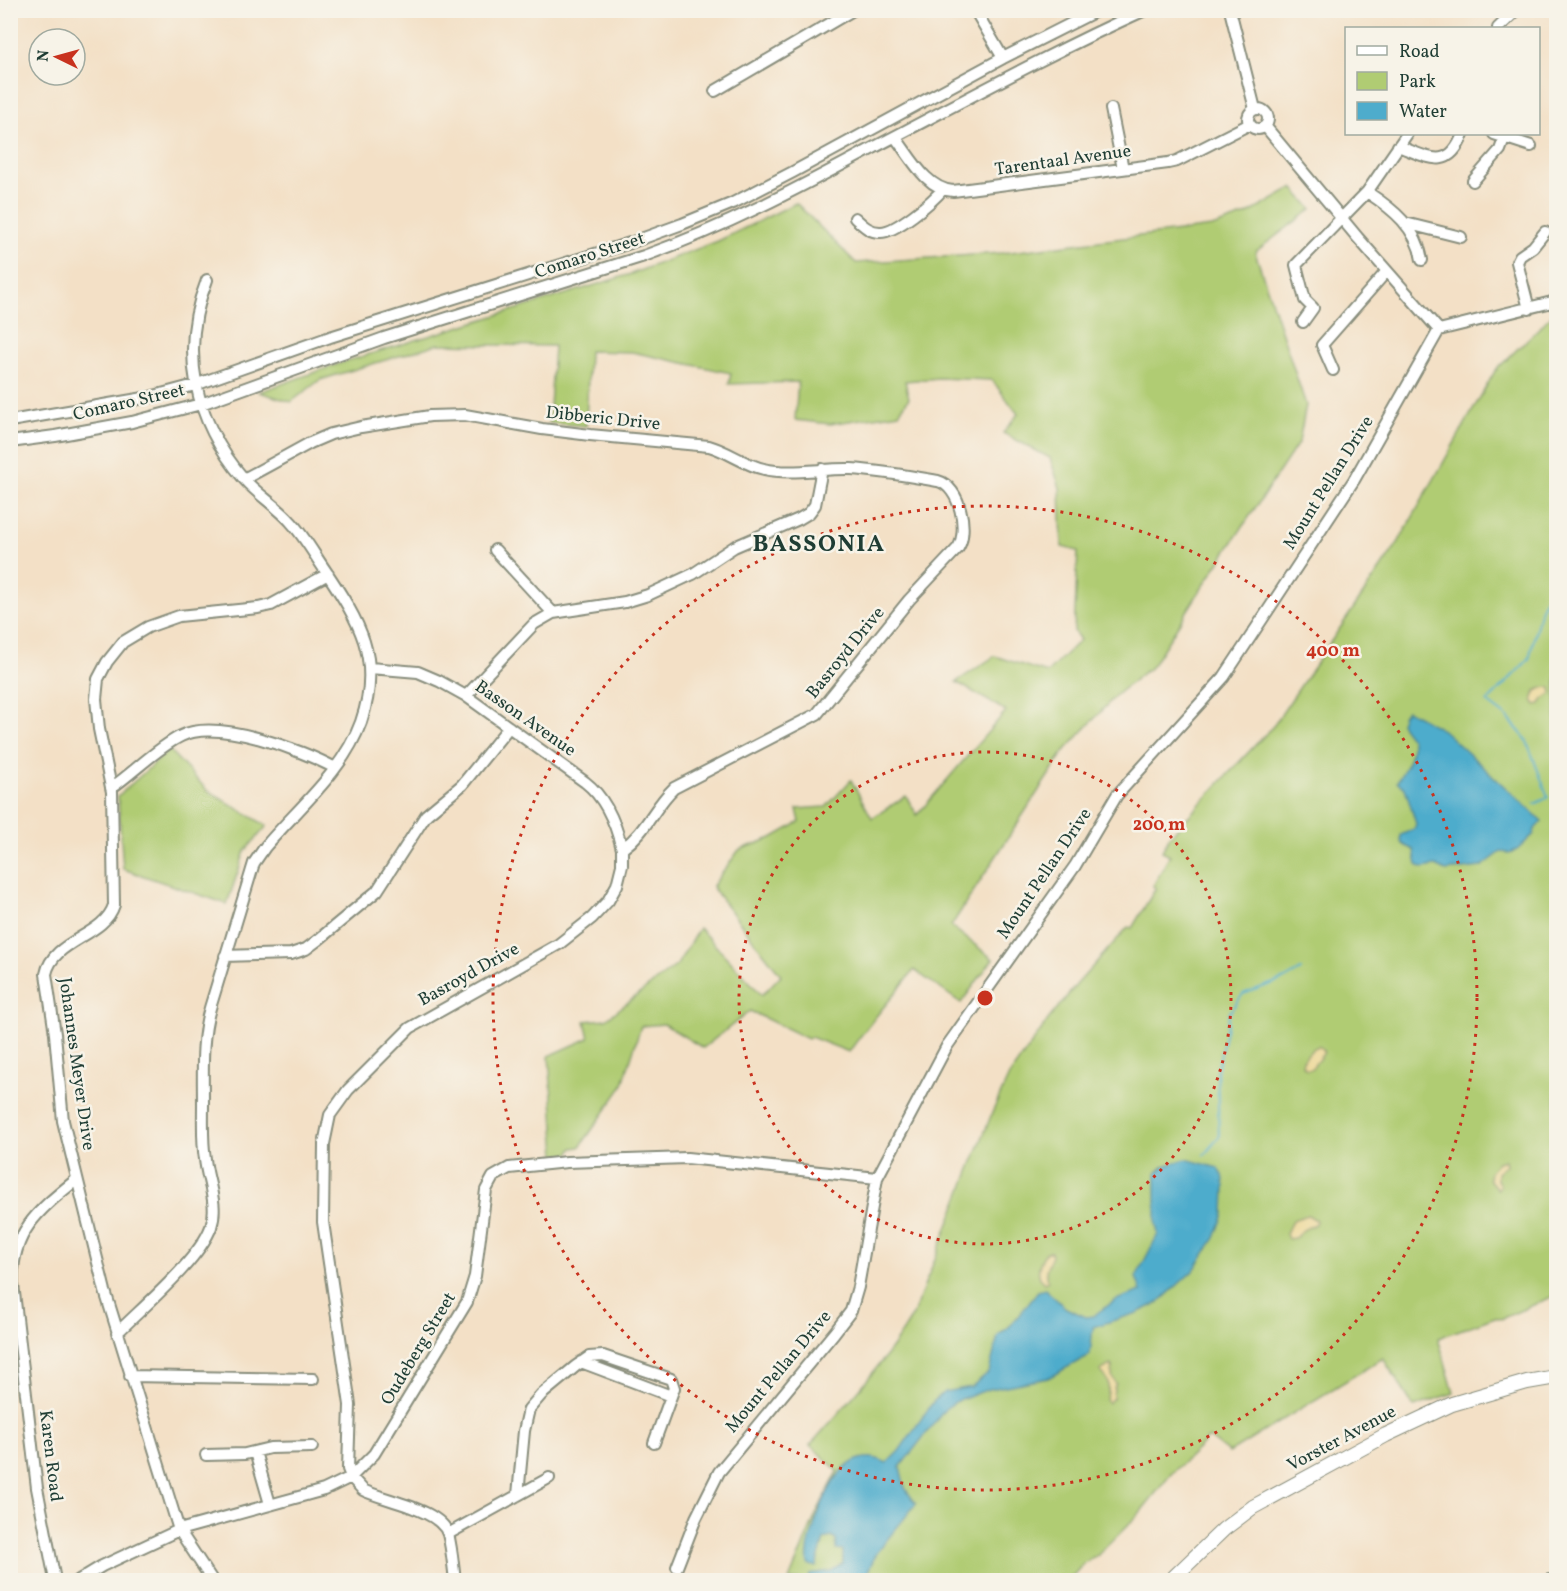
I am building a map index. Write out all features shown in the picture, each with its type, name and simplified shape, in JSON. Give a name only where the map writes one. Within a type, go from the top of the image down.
[{"type":"main road","name":"Vorster Avenue","points":[[1171,1581],[1224,1529],[1253,1507],[1377,1440],[1452,1404],[1527,1382],[1557,1377]]},
{"type":"street","points":[[715,91],[853,10]]},
{"type":"street","points":[[975,10],[1003,58]]},
{"type":"street","name":"Comaro Street","points":[[10,421],[150,397],[195,385],[330,337],[630,243],[682,224],[733,203],[1003,58],[1098,10]]},
{"type":"street","name":"Comaro Street","points":[[10,442],[132,422],[201,404],[384,338],[623,263],[682,242],[754,211],[1033,64],[1145,10]]},
{"type":"street","points":[[1222,10],[1233,24]]},
{"type":"street","points":[[1230,10],[1256,109]]},
{"type":"street","points":[[1498,27],[1517,10]]},
{"type":"street","points":[[1111,109],[1123,169]]},
{"type":"street","points":[[1256,109],[1267,114],[1268,122],[1257,129],[1250,124],[1249,115],[1256,109]]},
{"type":"street","name":"Tarentaal Avenue","points":[[943,189],[952,191],[972,189],[1177,160],[1250,124]]},
{"type":"street","points":[[1265,126],[1439,330],[1557,301]]},
{"type":"street","points":[[1303,322],[1313,310],[1305,300],[1300,288],[1296,265],[1343,220],[1367,192],[1406,135]]},
{"type":"street","points":[[1398,146],[1426,156],[1444,158],[1456,149],[1463,135]]},
{"type":"street","points":[[1473,181],[1490,164],[1506,136],[1532,146]]},
{"type":"street","points":[[855,218],[871,231],[884,232],[919,212],[943,189],[929,181],[895,137]]},
{"type":"street","points":[[1367,192],[1388,206],[1405,223],[1418,242],[1422,260]]},
{"type":"street","points":[[1405,223],[1461,237]]},
{"type":"street","points":[[1529,309],[1516,262],[1545,232]]},
{"type":"street","points":[[1333,370],[1322,345],[1388,271]]},
{"type":"street","points":[[117,1333],[190,1259],[208,1235],[214,1207],[204,1157],[203,1046],[207,1016],[250,872],[259,855],[335,768],[351,743],[361,721],[370,668],[358,626],[328,574],[289,520],[244,479],[222,447],[201,404],[195,385],[192,347],[193,329],[207,280]]},
{"type":"street","name":"Mount Pellan Drive","points":[[677,1567],[696,1518],[719,1472],[850,1311],[858,1287],[877,1178],[947,1046],[1075,866],[1117,795],[1224,677],[1354,480],[1439,330]]},
{"type":"street","name":"Dibberic Drive","points":[[244,479],[331,434],[361,427],[448,415],[485,418],[590,435],[709,446],[724,450],[753,466],[768,470],[879,471],[938,481],[950,487],[957,500]]},
{"type":"street","points":[[466,696],[534,624],[553,613],[625,602],[648,595],[693,574],[740,544],[800,519],[815,505],[822,470]]},
{"type":"street","name":"Basroyd Drive","points":[[351,1478],[348,1465],[350,1397],[323,1222],[324,1144],[330,1115],[339,1100],[410,1028],[559,944],[592,918],[608,901],[617,885],[622,865],[622,849],[639,836],[664,798],[680,783],[817,714],[909,600],[958,548],[963,532],[957,500]]},
{"type":"street","points":[[495,550],[553,613]]},
{"type":"street","name":"Johannes Meyer Drive","points":[[212,1581],[179,1530],[117,1333],[76,1180],[63,1121],[55,1034],[46,974],[55,956],[103,921],[113,908],[111,788],[99,729],[96,691],[103,669],[123,642],[142,630],[179,616],[272,605],[328,574]]},
{"type":"street","name":"Basson Avenue","points":[[370,668],[423,674],[466,696],[585,782],[598,794],[614,824],[622,849]]},
{"type":"street","points":[[225,956],[296,953],[306,949],[325,935],[377,891],[426,815],[462,785],[509,727]]},
{"type":"street","points":[[111,788],[178,737],[202,730],[229,732],[285,746],[302,751],[335,768]]},
{"type":"street","name":"Oudeberg Street","points":[[79,1581],[102,1566],[179,1530],[336,1486],[351,1478],[367,1463],[385,1440],[467,1302],[475,1276],[486,1190],[490,1181],[499,1173],[509,1168],[528,1164],[636,1158],[687,1158],[877,1178]]},
{"type":"street","name":"Karen Road","points":[[55,1581],[37,1488],[12,1284],[12,1267],[19,1245],[33,1217],[76,1180]]},
{"type":"street","points":[[518,1495],[524,1431],[529,1410],[541,1395],[589,1357],[603,1356],[670,1379],[674,1388],[654,1443]]},
{"type":"street","points":[[130,1376],[313,1379]]},
{"type":"street","points":[[206,1455],[255,1452],[270,1448],[312,1447]]},
{"type":"street","points":[[255,1452],[270,1504]]},
{"type":"street","points":[[351,1478],[358,1487],[436,1519],[444,1526],[448,1534],[455,1581]]},
{"type":"street","points":[[448,1534],[549,1478]]},
{"type":"street","points":[[1549,1581],[1557,1580]]},
{"type":"green space","points":[[1293,188],[1312,209],[1255,252],[1306,405],[1299,442],[1153,665],[1116,695],[1063,753],[951,926],[993,959],[961,1003],[914,970],[849,1052],[811,1037],[808,1039],[750,1011],[703,1048],[664,1024],[641,1026],[622,1087],[580,1147],[573,1148],[569,1154],[556,1156],[549,1056],[589,1038],[585,1021],[606,1019],[677,965],[699,928],[762,995],[781,975],[712,887],[739,850],[772,838],[800,822],[797,809],[826,807],[851,780],[872,818],[906,796],[917,815],[1006,711],[956,682],[995,656],[1047,673],[1080,640],[1074,631],[1078,551],[1062,547],[1060,488],[1050,458],[1003,433],[1018,414],[992,380],[939,378],[905,381],[909,398],[899,413],[830,424],[795,420],[798,382],[729,384],[731,373],[632,352],[589,351],[586,426],[549,423],[554,346],[438,344],[320,380],[291,402],[259,392],[344,362],[631,274],[718,241],[796,203],[856,263],[1002,253],[1212,227],[1246,215]]},
{"type":"green space","points":[[1556,313],[1556,1288],[1553,1292],[1554,1296],[1501,1319],[1495,1317],[1438,1338],[1454,1393],[1414,1407],[1383,1358],[1229,1453],[1209,1438],[1171,1474],[1138,1515],[1098,1555],[1084,1563],[1069,1580],[789,1580],[817,1512],[838,1471],[810,1445],[878,1366],[913,1315],[992,1113],[1009,1076],[1048,1020],[1077,984],[1128,927],[1132,928],[1156,888],[1153,886],[1170,855],[1162,851],[1170,836],[1274,725],[1398,543],[1495,371]]},
{"type":"green space","points":[[169,750],[208,791],[267,826],[245,851],[227,904],[123,869],[118,796]]},
{"type":"sand","points":[[1551,688],[1552,694],[1536,705],[1533,697],[1536,692]]},
{"type":"sand","points":[[1319,1046],[1324,1050],[1323,1054],[1311,1069],[1306,1069],[1302,1064],[1304,1059]]},
{"type":"sand","points":[[1505,1160],[1506,1165],[1497,1173],[1500,1185],[1497,1189],[1489,1179],[1490,1171],[1498,1162]]},
{"type":"sand","points":[[1308,1215],[1316,1220],[1315,1224],[1303,1230],[1295,1238],[1288,1239],[1286,1234],[1292,1220]]},
{"type":"sand","points":[[1046,1252],[1051,1252],[1052,1255],[1046,1270],[1048,1281],[1044,1283],[1039,1272],[1040,1263]]},
{"type":"sand","points":[[1110,1365],[1116,1384],[1113,1398],[1108,1403],[1106,1400],[1108,1384],[1100,1371]]},
{"type":"water","points":[[1407,710],[1443,730],[1542,821],[1534,834],[1517,850],[1509,853],[1501,852],[1481,867],[1446,871],[1436,866],[1423,868],[1417,865],[1414,850],[1401,841],[1401,835],[1414,829],[1416,824],[1405,788],[1397,782],[1412,750],[1411,739],[1400,722]]},
{"type":"water","points":[[1186,1159],[1218,1168],[1223,1175],[1225,1187],[1224,1214],[1215,1238],[1194,1270],[1158,1303],[1137,1313],[1093,1327],[1090,1355],[1048,1378],[990,1389],[960,1399],[946,1408],[900,1467],[905,1488],[916,1504],[877,1552],[864,1580],[808,1580],[810,1574],[831,1571],[843,1563],[843,1550],[837,1549],[836,1540],[831,1537],[824,1539],[816,1567],[808,1564],[809,1543],[819,1511],[840,1474],[849,1464],[860,1459],[873,1458],[887,1463],[899,1451],[933,1402],[944,1392],[971,1387],[989,1372],[998,1336],[1011,1325],[1038,1291],[1045,1289],[1066,1308],[1086,1317],[1093,1316],[1116,1300],[1141,1291],[1136,1277],[1158,1234],[1156,1173],[1164,1166]]},
{"type":"waterway","points":[[10,365],[15,380]]},
{"type":"waterway","points":[[1556,516],[1550,524],[1551,538],[1556,551]]},
{"type":"waterway","points":[[1535,804],[1548,797],[1526,739],[1507,717],[1487,702],[1529,659],[1541,608],[1556,579]]},
{"type":"waterway","points":[[1204,1155],[1219,1137],[1217,1071],[1230,1012],[1243,994],[1285,979],[1301,970]]},
{"type":"district","name":"BASSONIA","points":[[819,545]]}]
